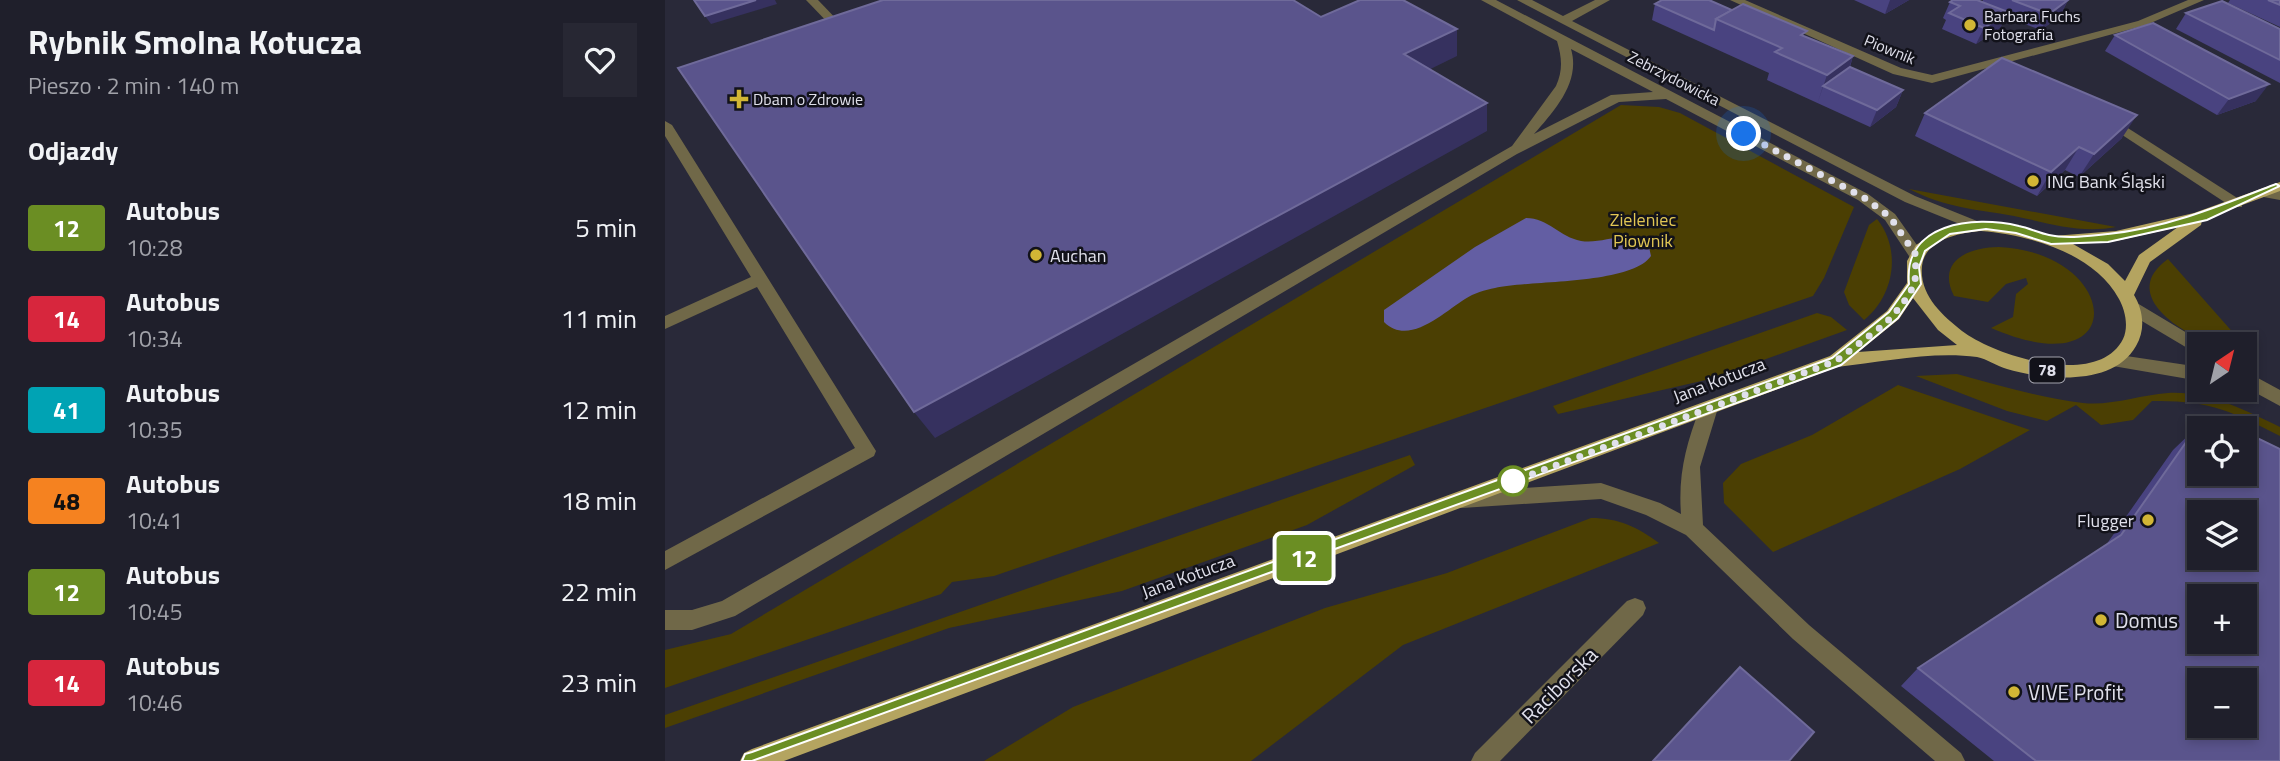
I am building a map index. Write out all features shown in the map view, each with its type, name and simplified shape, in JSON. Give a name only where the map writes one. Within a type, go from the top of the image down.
[{"type":"main road","points":[[2051,240],[2108,238],[2203,218],[2280,186]]},
{"type":"main road","points":[[2128,301],[2144,259],[2203,218]]},
{"type":"main road","points":[[1915,284],[1916,255],[1937,235],[1976,226],[2010,228],[2051,240],[2099,267],[2128,301],[2134,319],[2133,337],[2127,349],[2113,360]]},
{"type":"main road","name":"78","points":[[1915,284],[1928,309],[1938,320],[1983,351],[2025,366],[2056,370],[2086,369],[2113,360]]},
{"type":"main road","name":"Jana Kotucza","points":[[1836,361],[1893,315],[1915,284]]},
{"type":"main road","name":"Jana Kotucza","points":[[752,761],[1836,361],[1929,351],[1983,351]]},
{"type":"street","points":[[812,0],[844,25],[826,32]]},
{"type":"street","name":"Zebrzydowicka","points":[[1487,0],[1873,203],[1890,217],[1916,255]]},
{"type":"street","name":"Zebrzydowicka","points":[[1523,0],[1910,199],[1976,226]]},
{"type":"street","points":[[1562,21],[1604,0]]},
{"type":"street","name":"Piownik","points":[[1736,0],[1907,75],[1932,79],[2142,23],[2198,0]]},
{"type":"street","points":[[1512,151],[1537,124],[1567,76],[1568,63],[1562,39]]},
{"type":"street","points":[[1988,64],[2011,74]]},
{"type":"street","points":[[665,620],[692,620],[727,609],[1512,151],[1616,98],[1670,95]]},
{"type":"street","points":[[2093,112],[2237,204]]},
{"type":"street","points":[[665,125],[867,451],[665,561]]},
{"type":"street","points":[[2263,193],[2280,195]]},
{"type":"street","points":[[665,323],[761,279]]},
{"type":"street","points":[[2128,301],[2187,340]]},
{"type":"street","points":[[2113,360],[2187,372]]},
{"type":"street","points":[[2257,386],[2272,396]]},
{"type":"street","points":[[1693,529],[1688,473],[1692,452],[1709,408]]},
{"type":"street","points":[[1461,500],[1601,491],[1653,509],[1693,529],[1801,632],[1953,761]]},
{"type":"street","name":"Raciborska","points":[[1483,761],[1635,608]]},
{"type":"green space","name":"Zieleniec Piownik","points":[[1621,105],[1659,107],[1680,113],[1854,207],[1824,278],[1813,296],[994,576],[952,582],[941,594],[665,688],[665,650],[731,634]]},
{"type":"green space","points":[[1909,189],[2116,227],[2065,227],[1948,204]]},
{"type":"green space","points":[[1877,219],[1890,244],[1891,272],[1882,298],[1864,320],[1849,305],[1844,292],[1869,225]]},
{"type":"green space","points":[[1999,247],[2040,255],[2069,271],[2088,291],[2094,313],[2088,331],[2069,342],[2037,342],[1991,328],[2013,317],[2016,294],[2028,284],[2026,278],[2006,284],[1988,302],[1954,296],[1949,274],[1952,265],[1967,253]]},
{"type":"green space","points":[[2168,259],[2233,332],[2187,332],[2170,320],[2152,297],[2150,285],[2155,272]]},
{"type":"green space","points":[[1817,313],[1831,317],[1847,330],[1710,379],[1558,414],[1553,406]]},
{"type":"green space","points":[[1957,374],[2035,395],[2083,403],[2104,403],[2157,394],[2187,394],[2187,402],[2223,402],[2253,414],[2280,427],[2280,436],[2257,424],[2257,416],[2238,416],[2204,405],[2172,401],[2152,401],[2133,420],[2101,425],[2076,405],[2047,421],[2007,411],[1916,376]]},
{"type":"green space","points":[[1898,385],[2030,430],[1960,469],[1773,552],[1724,503],[1723,483],[1741,464],[1812,435]]},
{"type":"green space","points":[[1410,455],[1415,465],[1307,525],[1122,591],[949,628],[665,728],[665,715]]},
{"type":"green space","points":[[1591,518],[1627,524],[1659,543],[1403,645],[1251,761],[984,761],[1073,707],[1325,608],[1447,573]]},
{"type":"shaded area","points":[[1526,218],[1541,221],[1581,241],[1633,238],[1649,247],[1651,256],[1640,265],[1602,277],[1483,291],[1415,329],[1394,329],[1384,322],[1384,310],[1475,247]]},
{"type":"building","points":[[694,0],[756,0],[705,16]]},
{"type":"building","name":"Auchan","points":[[883,0],[1293,0],[1321,17],[1360,0],[1403,0],[1457,29],[1404,54],[1487,103],[914,412],[678,68]]},
{"type":"building","points":[[1662,0],[1709,0],[1732,10],[1716,19],[1714,30],[1655,4]]},
{"type":"building","points":[[1977,0],[2008,12],[1984,28],[1949,13],[1960,6],[1950,2]]},
{"type":"building","points":[[2012,0],[2068,0],[2049,14]]},
{"type":"building","points":[[2222,1],[2280,29],[2280,60],[2186,13]]},
{"type":"building","points":[[1743,4],[1807,31],[1801,35],[1853,56],[1827,75],[1775,52],[1782,48],[1716,19]]},
{"type":"building","points":[[2153,23],[2269,84],[2229,99],[2115,35]]},
{"type":"building","points":[[2002,58],[2137,115],[2094,154],[2079,147],[2051,172],[1925,113]]},
{"type":"building","points":[[1850,67],[1903,90],[1877,110],[1823,86]]},
{"type":"building","name":"Domus","points":[[2257,438],[2280,449],[2280,761],[2036,761],[1918,668],[2121,535],[2187,441],[2187,486],[2257,486]]},
{"type":"building","points":[[1740,667],[1814,732],[1789,761],[1653,761]]},
{"type":"bus line","name":"12","points":[[752,761],[1836,361],[1885,324],[1902,305],[1915,284],[1913,267],[1919,250],[1925,243],[1948,230],[1996,226],[2017,229],[2051,240],[2108,238],[2203,218],[2280,186]]},
{"type":"place","name":"Barbara Fuchs Fotografia","points":[[1970,25]]},
{"type":"place","name":"Dbam o Zdrowie","points":[[739,99]]},
{"type":"place","name":"ING Bank Śląski","points":[[2033,181]]},
{"type":"place","name":"Auchan","points":[[1036,255]]},
{"type":"place","name":"Flugger","points":[[2148,520]]},
{"type":"place","name":"Domus","points":[[2101,620]]},
{"type":"place","name":"VIVE Profit","points":[[2014,692]]},
{"type":"route","points":[[1513,481],[1511,482],[1836,361],[1885,324],[1902,305],[1915,284],[1913,267],[1916,255],[1890,217],[1863,197],[1744,134]]}]
